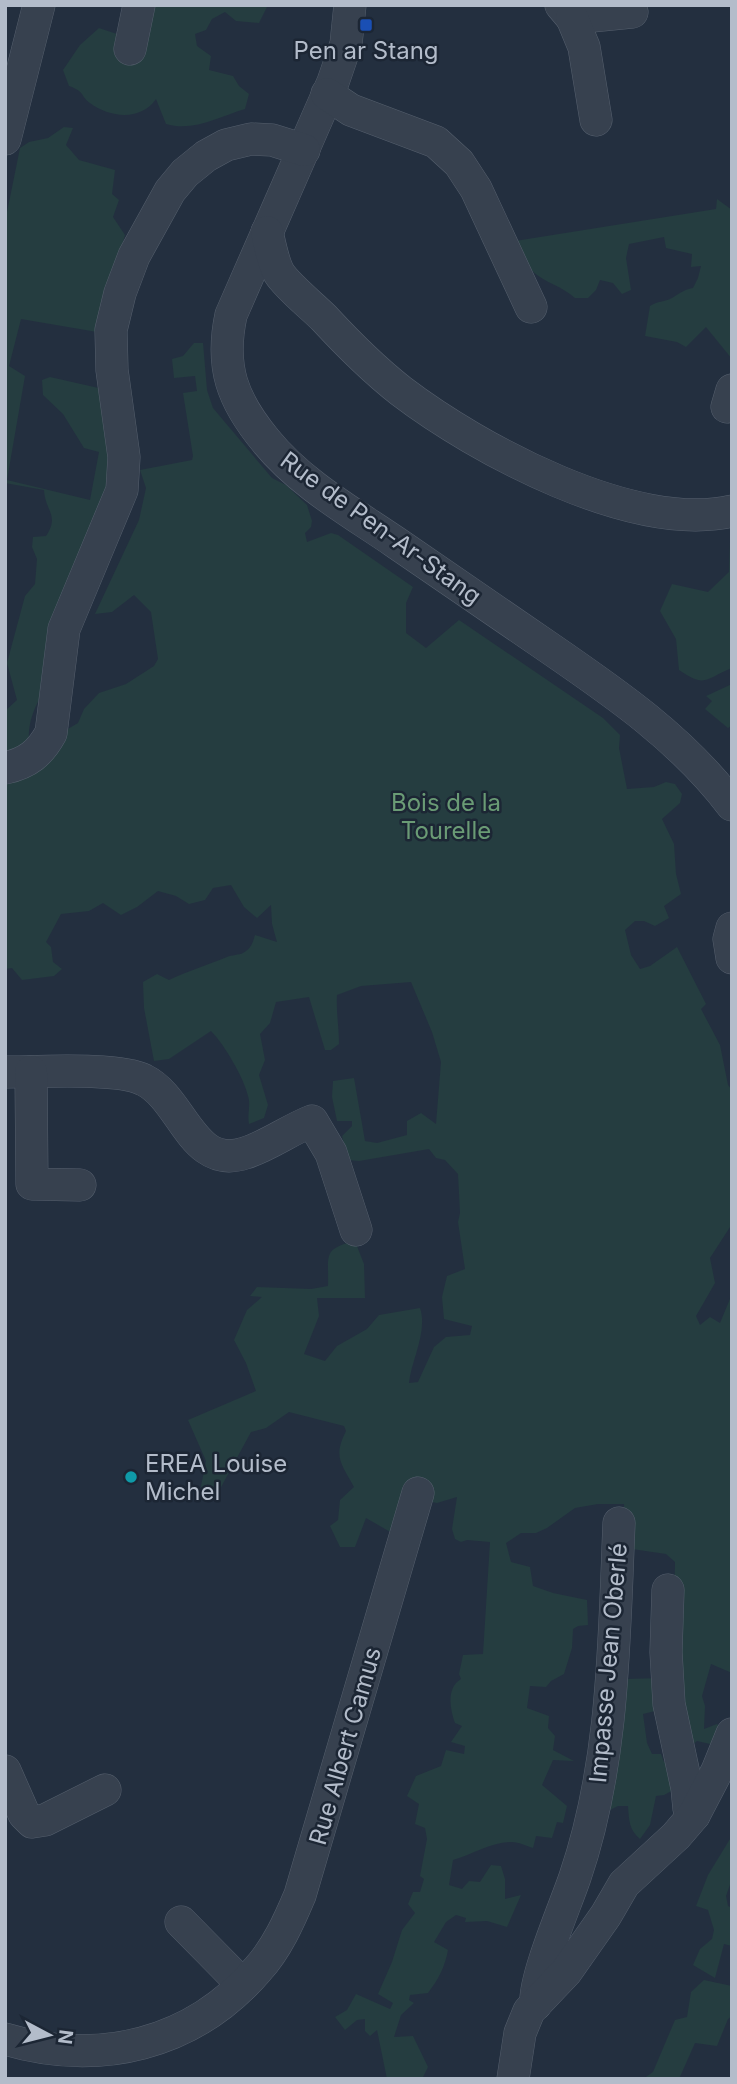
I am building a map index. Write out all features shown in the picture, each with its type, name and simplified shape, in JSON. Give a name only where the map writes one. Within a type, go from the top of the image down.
[{"type":"street","points":[[8,125],[9,83],[22,5]]},
{"type":"street","points":[[8,125],[38,5]]},
{"type":"street","points":[[130,49],[139,5]]},
{"type":"street","name":"Rue de Pen-Ar-Stang","points":[[350,5],[346,44],[327,94],[234,304],[228,331],[228,374],[236,396],[273,449],[292,469],[343,507],[629,703],[684,752],[732,805]]},
{"type":"street","points":[[596,120],[584,47],[567,12],[632,12]]},
{"type":"street","points":[[327,94],[351,110],[436,142],[459,163],[476,189],[531,307]]},
{"type":"street","points":[[5,768],[32,758],[44,746],[51,733],[64,629],[122,490],[124,457],[112,370],[111,330],[127,275],[145,234],[178,181],[195,164],[215,150],[251,139],[272,140],[304,150]]},
{"type":"street","points":[[267,232],[279,273],[355,350],[398,389],[432,413],[500,454],[569,486],[631,505],[690,516],[731,513]]},
{"type":"street","points":[[243,285],[279,273]]},
{"type":"street","points":[[732,928],[729,939],[732,958]]},
{"type":"street","points":[[80,1185],[32,1184],[18,1072],[111,1073],[141,1078],[166,1096],[195,1140],[205,1148],[228,1156],[246,1153],[312,1121],[331,1153],[356,1230]]},
{"type":"street","name":"Rue Albert Camus","points":[[5,2039],[50,2050],[76,2052],[135,2046],[190,2025],[224,2002],[243,1985],[270,1953],[300,1895],[418,1493]]},
{"type":"street","name":"Impasse Jean Oberlé","points":[[536,2004],[542,1968],[588,1839],[600,1785],[610,1700],[619,1523]]},
{"type":"street","points":[[668,1590],[666,1652],[669,1704],[689,1809],[694,1815]]},
{"type":"street","points":[[513,2079],[523,2023],[536,2004],[566,1972],[624,1884],[676,1836],[694,1815],[717,1771],[732,1734]]},
{"type":"street","points":[[5,1771],[24,1814],[32,1822],[45,1819],[105,1790]]},
{"type":"street","points":[[181,1922],[243,1985]]},
{"type":"green space","points":[[145,5],[268,5],[259,23],[236,21],[225,12],[212,19],[206,30],[195,34],[197,46],[211,56],[209,70],[233,76],[239,86],[249,94],[245,109],[196,125],[176,126],[166,124],[156,99],[150,106],[134,114],[116,114],[98,108],[87,101],[78,90],[69,86],[63,70],[80,45],[99,28],[123,36]]},
{"type":"green space","name":"Bois de la Tourelle","points":[[64,127],[73,128],[66,145],[79,160],[115,170],[112,194],[119,200],[113,217],[125,235],[97,332],[21,319],[9,366],[25,376],[7,480],[90,500],[99,452],[84,448],[63,414],[43,395],[42,380],[50,377],[103,389],[114,466],[52,677],[31,721],[30,751],[78,723],[84,709],[99,693],[126,684],[154,666],[158,659],[151,612],[134,595],[112,612],[95,614],[139,520],[146,488],[140,470],[192,460],[183,393],[197,391],[195,376],[174,378],[172,359],[183,356],[194,343],[203,343],[207,390],[213,408],[272,478],[286,485],[307,505],[312,521],[311,527],[305,533],[307,542],[331,533],[338,535],[413,587],[406,603],[406,633],[426,648],[459,620],[603,718],[620,735],[619,748],[627,789],[654,787],[666,782],[675,784],[682,794],[680,803],[662,819],[674,844],[676,874],[681,894],[664,906],[669,918],[655,926],[644,921],[635,921],[625,930],[631,955],[640,969],[650,966],[677,947],[706,1004],[701,1009],[720,1045],[728,1085],[732,1090],[732,1224],[710,1258],[715,1283],[696,1316],[700,1325],[710,1317],[720,1323],[732,1294],[732,1673],[711,1664],[702,1696],[705,1706],[704,1729],[717,1724],[721,1728],[719,1746],[697,1741],[686,1750],[671,1707],[643,1714],[647,1743],[652,1754],[661,1754],[664,1762],[674,1762],[681,1786],[656,1796],[650,1825],[640,1839],[636,1836],[629,1820],[628,1806],[618,1806],[610,1810],[624,1713],[626,1679],[661,1678],[673,1662],[675,1562],[666,1554],[632,1549],[626,1543],[624,1504],[598,1504],[575,1508],[547,1528],[536,1533],[521,1533],[506,1543],[511,1562],[530,1567],[533,1586],[587,1600],[588,1625],[573,1629],[572,1648],[564,1674],[546,1687],[530,1686],[527,1708],[549,1716],[548,1728],[555,1736],[553,1750],[574,1761],[553,1760],[542,1785],[567,1806],[563,1823],[557,1822],[552,1838],[536,1836],[533,1848],[512,1842],[504,1843],[453,1860],[449,1885],[462,1889],[469,1881],[480,1882],[491,1865],[501,1866],[505,1879],[505,1899],[521,1895],[507,1927],[487,1921],[465,1922],[466,1918],[456,1915],[446,1922],[434,1942],[448,1950],[443,1968],[428,1993],[410,1995],[409,2000],[414,2003],[401,2015],[394,2037],[413,2036],[428,2067],[422,2079],[387,2079],[377,2030],[370,2036],[365,2031],[365,2019],[357,2020],[345,2030],[335,2017],[347,2010],[356,1994],[390,2009],[393,2003],[378,1994],[402,1930],[415,1913],[408,1904],[413,1892],[420,1892],[424,1879],[420,1876],[427,1839],[425,1828],[415,1824],[419,1804],[407,1796],[416,1776],[441,1766],[446,1750],[464,1754],[465,1746],[451,1742],[462,1726],[455,1723],[451,1693],[461,1679],[459,1674],[463,1655],[483,1654],[490,1542],[461,1542],[455,1539],[452,1529],[457,1497],[437,1503],[417,1499],[399,1537],[366,1518],[355,1547],[340,1547],[330,1526],[338,1520],[340,1500],[354,1487],[342,1466],[339,1454],[346,1431],[344,1426],[289,1412],[266,1428],[251,1432],[220,1489],[200,1491],[206,1461],[188,1420],[256,1391],[234,1340],[247,1310],[262,1297],[250,1296],[257,1287],[311,1289],[328,1286],[328,1260],[332,1251],[344,1244],[355,1241],[364,1264],[365,1298],[317,1298],[319,1316],[304,1354],[325,1361],[337,1346],[367,1329],[379,1315],[420,1308],[421,1336],[409,1383],[418,1382],[434,1347],[446,1337],[470,1335],[472,1326],[444,1319],[442,1297],[447,1276],[465,1269],[458,1222],[458,1174],[445,1160],[436,1158],[429,1149],[359,1161],[348,1160],[342,1136],[352,1126],[352,1121],[337,1121],[332,1097],[333,1081],[354,1078],[365,1141],[377,1143],[407,1135],[407,1121],[421,1113],[436,1124],[441,1062],[432,1032],[411,982],[361,986],[337,995],[339,1044],[331,1050],[325,1050],[309,997],[276,1002],[270,1023],[260,1034],[265,1060],[259,1075],[268,1105],[264,1118],[249,1124],[249,1099],[242,1080],[211,1031],[169,1059],[154,1061],[144,1008],[143,982],[157,974],[169,980],[243,953],[250,947],[255,935],[277,942],[271,905],[257,918],[244,907],[231,885],[213,888],[205,900],[189,904],[176,896],[158,891],[121,915],[103,903],[89,911],[61,914],[46,942],[51,947],[53,962],[62,969],[54,976],[22,980],[12,968],[5,969],[5,711],[17,700],[7,663],[25,596],[35,584],[37,559],[32,547],[33,537],[46,536],[52,518],[44,490],[5,483],[5,222],[20,148],[29,142],[48,138]]},
{"type":"green space","points":[[717,199],[732,210],[732,359],[706,327],[686,347],[677,342],[645,336],[650,306],[693,288],[701,266],[691,267],[692,254],[666,248],[664,237],[629,244],[626,258],[631,290],[622,294],[613,283],[600,280],[596,290],[588,298],[575,298],[537,275],[527,265],[515,241],[716,209]]},
{"type":"green space","points":[[730,541],[732,668],[706,680],[695,679],[679,670],[676,639],[660,611],[672,584],[708,592],[729,572]]},
{"type":"green space","points":[[732,684],[732,725],[728,728],[705,709],[712,701],[706,696]]},
{"type":"green space","points":[[730,1839],[732,1879],[726,1896],[728,1906],[732,1908],[732,1946],[724,1944],[715,1978],[693,1965],[700,1949],[712,1939],[714,1930],[708,1910],[696,1906],[708,1875]]},
{"type":"green space","points":[[704,1980],[732,1986],[732,2016],[728,2019],[717,2046],[695,2043],[679,2079],[643,2079],[653,2072],[675,2020],[687,2017],[691,1992]]},
{"type":"place","name":"Pen ar Stang","points":[[366,25]]},
{"type":"place","name":"EREA Louise Michel","points":[[131,1477]]}]
